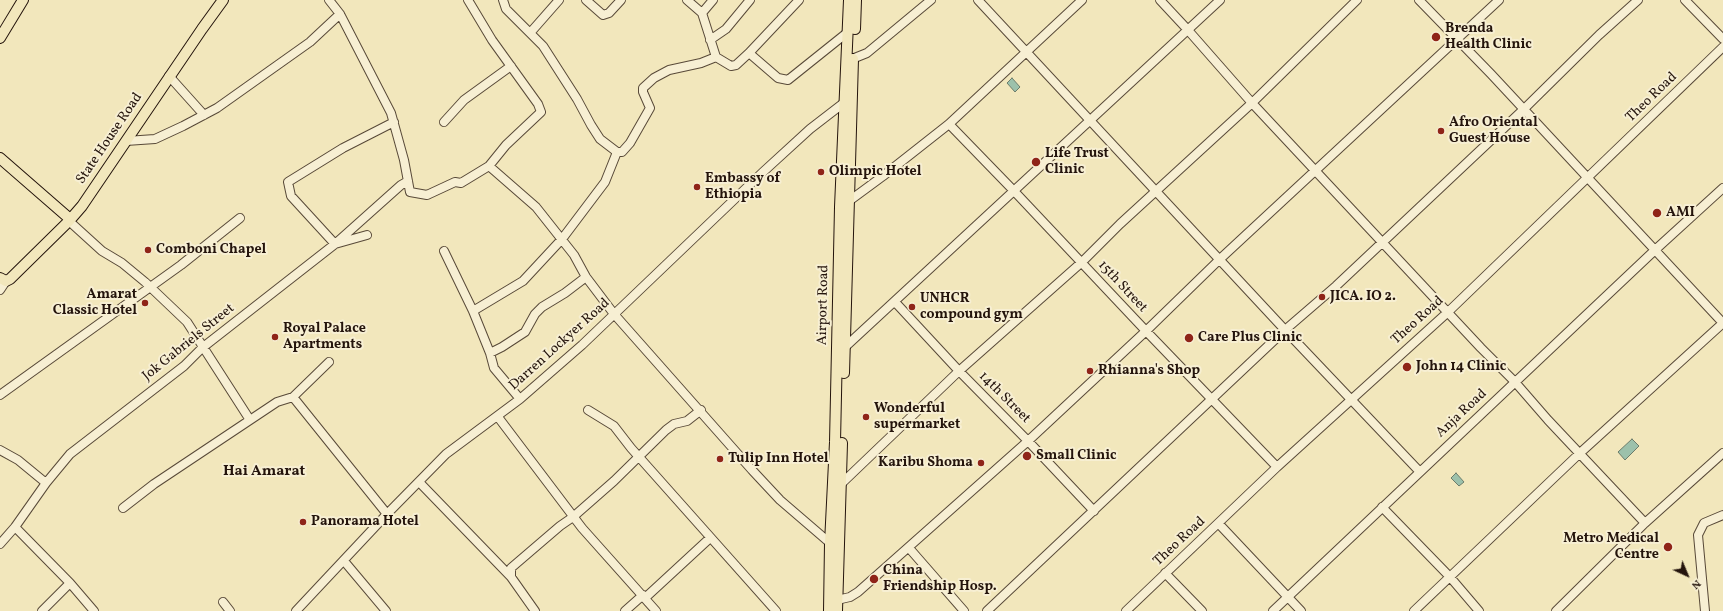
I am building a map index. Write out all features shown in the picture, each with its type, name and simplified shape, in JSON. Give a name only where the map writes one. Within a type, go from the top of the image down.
[{"type":"main road","points":[[0,38],[23,0]]},
{"type":"main road","name":"State House Road","points":[[3,279],[69,220],[88,197],[169,76],[223,0]]},
{"type":"main road","name":"Airport Road","points":[[837,611],[837,485],[844,205],[850,60],[848,32],[849,0]]},
{"type":"main road","name":"Airport Road","points":[[829,611],[830,543],[837,485],[844,348],[845,102],[856,0]]},
{"type":"main road","points":[[0,158],[69,220]]},
{"type":"street","points":[[329,0],[340,14],[382,93],[394,122],[410,192],[427,195],[454,182],[461,183],[489,166],[506,145],[541,112],[538,104],[492,40],[468,0]]},
{"type":"street","points":[[503,0],[506,8],[543,46],[550,56],[577,99],[597,135],[617,152],[622,152],[630,143],[650,108],[643,92],[643,88],[654,78],[669,70],[701,63],[716,57]]},
{"type":"street","points":[[530,33],[559,0]]},
{"type":"street","points":[[586,0],[603,15],[609,13],[621,0]]},
{"type":"street","points":[[687,0],[702,13],[716,57],[731,66],[736,65],[749,53],[799,0]]},
{"type":"street","points":[[702,13],[713,0]]},
{"type":"street","points":[[710,40],[726,28],[750,0]]},
{"type":"street","points":[[850,60],[874,48],[931,0]]},
{"type":"street","points":[[978,0],[1285,330],[1420,472]]},
{"type":"street","points":[[844,205],[949,124],[1082,0]]},
{"type":"street","points":[[1160,0],[1188,29],[1252,103],[1645,522]]},
{"type":"street","points":[[844,348],[1220,0]]},
{"type":"street","points":[[837,485],[959,371],[1082,262],[1156,190],[1252,103],[1357,0]]},
{"type":"street","points":[[1414,611],[1580,453],[1723,323],[1420,0]]},
{"type":"street","points":[[837,600],[850,597],[858,592],[1028,441],[1146,332],[1220,259],[1458,40],[1499,0]]},
{"type":"street","points":[[988,611],[1285,330],[1336,286],[1523,110],[1599,35],[1638,0]]},
{"type":"street","points":[[1685,0],[1723,39]]},
{"type":"street","points":[[126,141],[155,139],[204,115],[258,80],[310,42],[340,14]]},
{"type":"street","points":[[749,53],[778,78],[788,80],[848,32]]},
{"type":"street","name":"Theo Road","points":[[1126,611],[1277,468],[1448,312],[1723,48]]},
{"type":"street","points":[[444,122],[464,100],[511,66]]},
{"type":"street","points":[[169,76],[204,115]]},
{"type":"street","name":"Darren Lockyer Road","points":[[296,611],[387,514],[446,454],[465,439],[498,417],[582,345],[763,172],[810,129],[845,102]]},
{"type":"street","points":[[367,235],[335,244],[291,196],[288,182],[343,148],[394,122]]},
{"type":"street","name":"15th Street","points":[[949,124],[1277,468]]},
{"type":"street","points":[[473,311],[523,281],[562,239],[605,182],[617,152]]},
{"type":"street","points":[[489,166],[536,207],[574,255],[586,277],[614,314],[780,500],[830,543]]},
{"type":"street","name":"Jok Gabriels Street","points":[[2,542],[15,527],[46,482],[70,454],[184,366],[202,348],[335,244],[391,194],[408,181]]},
{"type":"street","name":"Anja Road","points":[[1273,611],[1655,250],[1723,188]]},
{"type":"street","points":[[0,394],[181,265],[240,218]]},
{"type":"street","points":[[69,220],[102,251],[122,263],[150,287],[187,322],[202,348],[232,390],[250,420]]},
{"type":"street","points":[[444,251],[473,311],[490,353],[494,368],[520,399]]},
{"type":"street","points":[[490,353],[502,348],[525,332],[535,314],[542,306],[565,293],[586,277]]},
{"type":"street","name":"State House Road","points":[[0,290],[3,279]]},
{"type":"street","name":"14th Street","points":[[895,302],[959,371],[1094,511]]},
{"type":"street","points":[[123,508],[154,484],[277,402],[293,397],[328,362]]},
{"type":"street","points":[[293,397],[387,514]]},
{"type":"street","points":[[588,410],[611,423],[710,538],[776,611]]},
{"type":"street","points":[[512,577],[512,568],[514,566],[560,526],[574,517],[614,481],[666,430],[674,424],[687,421],[701,410]]},
{"type":"street","points":[[498,417],[582,528],[656,611]]},
{"type":"street","points":[[0,450],[18,460],[46,482]]},
{"type":"street","points":[[1556,611],[1645,522],[1723,453]]},
{"type":"street","points":[[420,483],[512,577],[535,611]]},
{"type":"street","points":[[1382,507],[1450,577],[1479,611]]},
{"type":"street","points":[[1704,611],[1698,535],[1704,523],[1723,515]]},
{"type":"street","points":[[1219,524],[1301,611]]},
{"type":"street","points":[[15,527],[70,583],[94,611]]},
{"type":"street","points":[[625,611],[710,538]]},
{"type":"street","points":[[909,548],[964,611]]},
{"type":"street","points":[[344,561],[386,611]]},
{"type":"street","points":[[1165,573],[1201,611]]},
{"type":"street","points":[[42,611],[70,583]]},
{"type":"street","points":[[223,602],[230,611]]},
{"type":"shaded area","points":[[1012,78],[1020,87],[1015,92],[1007,83]]},
{"type":"shaded area","points":[[1632,439],[1639,446],[1625,460],[1618,452]]},
{"type":"shaded area","points":[[1456,473],[1464,482],[1459,486],[1451,478]]},
{"type":"place","name":"Brenda Health Clinic","points":[[1436,37]]},
{"type":"place","name":"Afro Oriental Guest House","points":[[1441,131]]},
{"type":"place","name":"Life Trust Clinic","points":[[1036,162]]},
{"type":"place","name":"Olimpic Hotel","points":[[821,172]]},
{"type":"place","name":"Embassy of Ethiopia","points":[[697,187]]},
{"type":"place","name":"AMI","points":[[1657,213]]},
{"type":"place","name":"Comboni Chapel","points":[[148,250]]},
{"type":"place","name":"JICA. IO 2.","points":[[1322,297]]},
{"type":"place","name":"Amarat Classic Hotel","points":[[145,303]]},
{"type":"place","name":"UNHCR compound gym","points":[[912,307]]},
{"type":"place","name":"Royal Palace Apartments","points":[[275,337]]},
{"type":"place","name":"Care Plus Clinic","points":[[1189,338]]},
{"type":"place","name":"John 14 Clinic","points":[[1407,367]]},
{"type":"place","name":"Rhianna's Shop","points":[[1090,371]]},
{"type":"place","name":"Wonderful supermarket","points":[[866,417]]},
{"type":"place","name":"Small Clinic","points":[[1027,456]]},
{"type":"place","name":"Tulip Inn Hotel","points":[[720,459]]},
{"type":"place","name":"Karibu Shoma","points":[[981,463]]},
{"type":"place","name":"Panorama Hotel","points":[[303,522]]},
{"type":"place","name":"Metro Medical Centre","points":[[1668,547]]},
{"type":"place","name":"China Friendship Hosp.","points":[[874,579]]},
{"type":"district","name":"Hai Amarat","points":[[264,472]]}]
